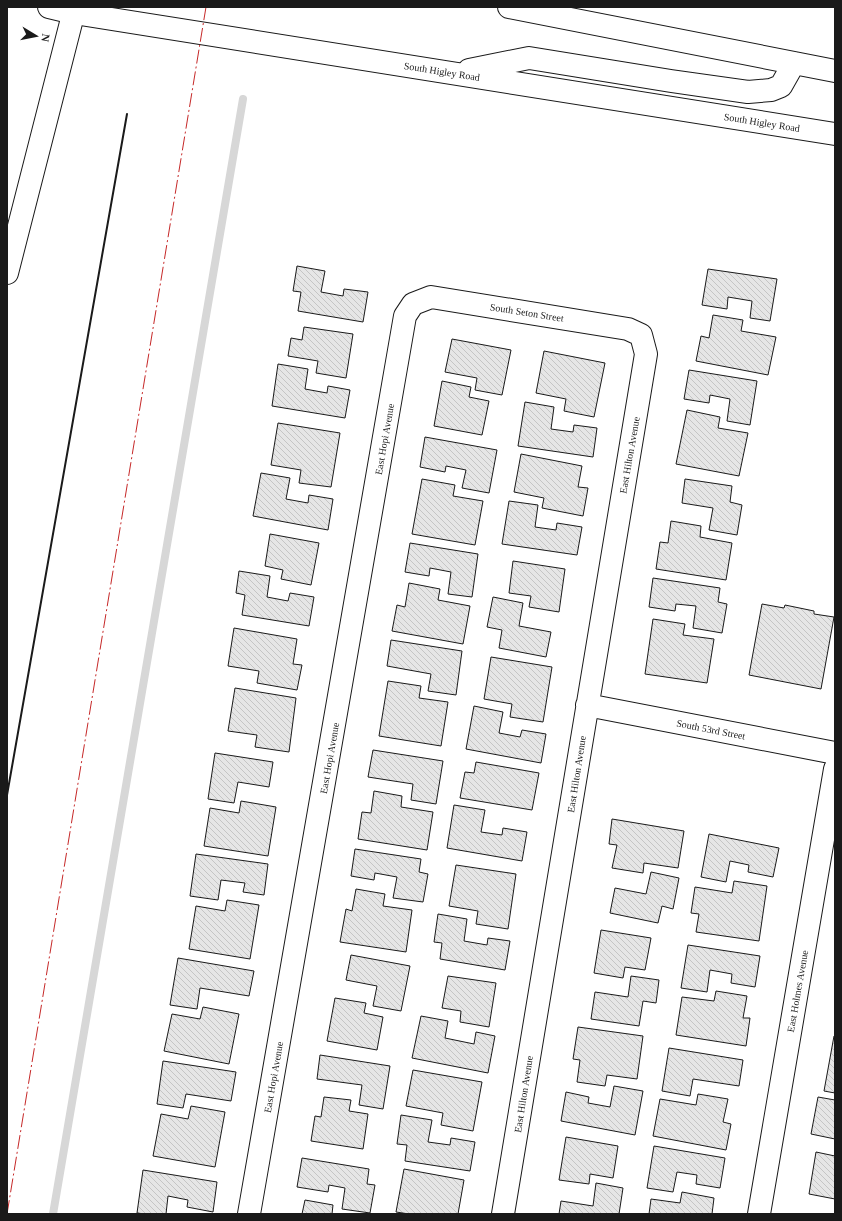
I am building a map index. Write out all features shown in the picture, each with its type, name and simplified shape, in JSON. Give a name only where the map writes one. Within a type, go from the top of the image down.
[{"type":"main road","name":"South Higley Road","points":[[49,7],[835,134]]},
{"type":"main road","points":[[509,7],[835,71]]},
{"type":"main road","points":[[7,273],[75,10]]},
{"type":"main road","points":[[454,73],[529,58],[748,92],[771,90],[780,86],[794,63]]},
{"type":"main road","name":"South Seton Street","points":[[413,304],[431,297],[628,329],[641,335]]},
{"type":"main road","name":"East Hopi Avenue","points":[[249,1214],[405,316],[413,304]]},
{"type":"main road","name":"East Hilton Avenue","points":[[503,1214],[646,354],[641,335]]},
{"type":"main road","name":"South 53rd Street","points":[[587,705],[835,753]]},
{"type":"main road","name":"East Holmes Avenue","points":[[759,1214],[835,768]]},
{"type":"building","points":[[297,266],[325,271],[321,292],[343,296],[344,289],[368,292],[363,322],[298,311],[301,292],[293,291]]},
{"type":"building","points":[[708,269],[777,279],[770,321],[750,318],[752,301],[728,297],[727,309],[702,305]]},
{"type":"building","points":[[713,315],[743,320],[741,331],[776,337],[768,375],[696,361],[701,336],[709,338]]},
{"type":"building","points":[[304,327],[353,334],[346,378],[316,373],[318,361],[288,356],[291,338],[302,340]]},
{"type":"building","points":[[452,339],[511,350],[502,395],[475,390],[477,378],[445,372]]},
{"type":"building","points":[[544,351],[605,363],[594,417],[564,411],[566,399],[536,393]]},
{"type":"building","points":[[278,364],[308,369],[305,389],[327,393],[328,386],[350,390],[345,418],[272,406]]},
{"type":"building","points":[[689,370],[757,381],[750,425],[727,421],[730,399],[710,395],[709,403],[684,399]]},
{"type":"building","points":[[442,381],[471,387],[469,397],[489,401],[482,435],[434,426]]},
{"type":"building","points":[[525,402],[554,407],[551,429],[573,432],[574,425],[597,428],[593,457],[518,446]]},
{"type":"building","points":[[687,410],[720,417],[718,428],[748,433],[739,476],[676,464]]},
{"type":"building","points":[[278,423],[340,433],[331,487],[299,483],[301,470],[271,465]]},
{"type":"building","points":[[425,437],[497,450],[489,493],[462,488],[466,470],[446,466],[445,472],[420,467]]},
{"type":"building","points":[[521,454],[582,466],[578,487],[588,488],[583,516],[542,508],[544,498],[514,492]]},
{"type":"building","points":[[261,473],[290,478],[286,499],[308,503],[309,495],[333,499],[328,530],[253,516]]},
{"type":"building","points":[[422,479],[455,485],[453,496],[483,501],[475,545],[412,534]]},
{"type":"building","points":[[685,479],[732,486],[730,502],[742,505],[737,535],[709,530],[713,508],[682,503]]},
{"type":"building","points":[[509,501],[538,505],[535,527],[556,530],[557,523],[582,527],[577,555],[502,544]]},
{"type":"building","points":[[671,521],[701,526],[700,537],[732,543],[726,580],[656,569],[660,542],[668,543]]},
{"type":"building","points":[[270,534],[319,543],[311,585],[281,579],[283,570],[265,566]]},
{"type":"building","points":[[410,543],[478,554],[472,597],[448,594],[451,572],[430,568],[429,576],[405,572]]},
{"type":"building","points":[[513,561],[565,569],[559,612],[529,607],[531,596],[509,593]]},
{"type":"building","points":[[239,571],[270,576],[267,597],[288,601],[290,593],[314,597],[309,626],[242,615],[245,595],[236,593]]},
{"type":"building","points":[[653,578],[720,588],[718,602],[727,604],[722,633],[693,628],[696,606],[676,604],[675,611],[649,607]]},
{"type":"building","points":[[409,583],[440,589],[438,600],[470,606],[463,644],[392,631],[397,605],[405,607]]},
{"type":"building","points":[[493,597],[523,603],[519,626],[551,632],[546,657],[499,648],[502,630],[487,627]]},
{"type":"building","points":[[762,604],[784,608],[785,605],[814,611],[814,614],[834,617],[821,689],[749,675]]},
{"type":"building","points":[[653,619],[685,624],[683,635],[714,639],[707,683],[645,674]]},
{"type":"building","points":[[234,628],[297,639],[293,664],[302,665],[297,690],[257,683],[259,671],[228,666]]},
{"type":"building","points":[[391,640],[462,651],[456,695],[428,691],[431,674],[387,666]]},
{"type":"building","points":[[491,657],[552,667],[543,722],[510,717],[512,704],[484,699]]},
{"type":"building","points":[[388,681],[421,686],[419,698],[448,702],[441,746],[379,736]]},
{"type":"building","points":[[235,688],[296,698],[289,752],[255,747],[257,735],[228,731]]},
{"type":"building","points":[[474,706],[503,712],[499,733],[520,737],[522,730],[546,734],[541,763],[466,749]]},
{"type":"building","points":[[373,750],[443,761],[436,804],[411,800],[413,784],[368,777]]},
{"type":"building","points":[[215,753],[273,762],[269,787],[238,782],[234,803],[208,799]]},
{"type":"building","points":[[476,762],[539,773],[532,810],[460,798],[465,772],[474,773]]},
{"type":"building","points":[[374,791],[402,796],[401,807],[433,812],[427,850],[358,839],[362,812],[371,813]]},
{"type":"building","points":[[241,801],[276,807],[268,856],[204,846],[210,808],[239,813]]},
{"type":"building","points":[[454,805],[485,810],[481,832],[502,835],[503,828],[527,832],[522,861],[447,848]]},
{"type":"building","points":[[612,819],[684,831],[678,868],[644,863],[643,873],[612,868],[617,845],[609,844]]},
{"type":"building","points":[[709,834],[779,848],[773,877],[748,872],[749,865],[730,861],[726,882],[701,877]]},
{"type":"building","points":[[355,849],[421,859],[419,872],[428,874],[423,902],[393,898],[397,877],[375,873],[374,880],[351,876]]},
{"type":"building","points":[[196,854],[268,864],[264,895],[243,892],[245,883],[221,880],[218,900],[190,896]]},
{"type":"building","points":[[456,865],[516,874],[508,929],[476,924],[478,911],[449,906]]},
{"type":"building","points":[[651,872],[679,878],[673,909],[662,906],[658,923],[610,913],[615,888],[646,894]]},
{"type":"building","points":[[734,881],[767,886],[759,941],[696,932],[699,914],[691,913],[695,887],[732,893]]},
{"type":"building","points":[[356,889],[385,894],[383,906],[412,910],[406,952],[340,942],[346,909],[352,911]]},
{"type":"building","points":[[227,900],[259,905],[250,959],[189,949],[196,906],[225,911]]},
{"type":"building","points":[[438,914],[467,919],[464,941],[487,945],[488,938],[510,941],[505,970],[440,959],[442,943],[434,942]]},
{"type":"building","points":[[601,930],[651,938],[645,970],[625,967],[623,978],[594,973]]},
{"type":"building","points":[[688,945],[760,956],[755,987],[731,983],[732,974],[710,970],[707,992],[681,988]]},
{"type":"building","points":[[351,955],[410,966],[401,1011],[373,1006],[377,986],[346,980]]},
{"type":"building","points":[[178,958],[254,971],[249,996],[200,988],[197,1009],[170,1005]]},
{"type":"building","points":[[448,976],[496,983],[489,1027],[460,1022],[461,1011],[442,1008]]},
{"type":"building","points":[[631,976],[659,980],[656,1003],[643,1001],[639,1026],[591,1019],[595,992],[628,997]]},
{"type":"building","points":[[716,991],[747,996],[743,1018],[750,1018],[746,1046],[676,1035],[682,997],[714,1001]]},
{"type":"building","points":[[335,998],[366,1003],[364,1013],[383,1017],[377,1050],[327,1041]]},
{"type":"building","points":[[203,1007],[239,1014],[229,1064],[164,1051],[172,1014],[200,1019]]},
{"type":"building","points":[[421,1016],[448,1021],[445,1038],[474,1044],[476,1032],[495,1036],[488,1073],[412,1058]]},
{"type":"building","points":[[578,1027],[643,1036],[637,1079],[607,1075],[605,1086],[577,1082],[580,1060],[573,1059]]},
{"type":"building","points":[[835,1036],[835,1093],[824,1091]]},
{"type":"building","points":[[669,1048],[743,1060],[739,1086],[693,1079],[690,1096],[662,1091]]},
{"type":"building","points":[[320,1055],[390,1066],[383,1109],[359,1105],[362,1085],[317,1079]]},
{"type":"building","points":[[163,1061],[236,1072],[231,1101],[186,1094],[183,1108],[157,1104]]},
{"type":"building","points":[[413,1070],[482,1082],[473,1131],[441,1125],[443,1113],[406,1106]]},
{"type":"building","points":[[614,1086],[643,1091],[635,1135],[561,1121],[566,1092],[589,1097],[588,1103],[610,1107]]},
{"type":"building","points":[[698,1094],[728,1099],[723,1122],[731,1124],[726,1150],[653,1136],[660,1099],[696,1105]]},
{"type":"building","points":[[324,1097],[351,1100],[349,1111],[368,1114],[363,1149],[311,1141],[315,1116],[321,1117]]},
{"type":"building","points":[[818,1097],[835,1100],[835,1139],[811,1134]]},
{"type":"building","points":[[191,1106],[225,1112],[215,1167],[153,1156],[161,1114],[188,1119]]},
{"type":"building","points":[[401,1115],[432,1120],[428,1142],[450,1145],[451,1138],[475,1142],[470,1171],[405,1161],[407,1145],[397,1144]]},
{"type":"building","points":[[566,1137],[618,1146],[613,1178],[590,1174],[589,1184],[559,1180]]},
{"type":"building","points":[[654,1146],[725,1158],[720,1188],[696,1184],[697,1175],[677,1172],[673,1192],[647,1188]]},
{"type":"building","points":[[816,1152],[835,1156],[835,1199],[809,1194]]},
{"type":"building","points":[[302,1158],[369,1169],[367,1184],[375,1185],[370,1213],[342,1209],[345,1188],[329,1185],[328,1192],[297,1187]]},
{"type":"building","points":[[404,1169],[464,1180],[458,1214],[409,1214],[396,1212]]},
{"type":"building","points":[[143,1170],[217,1182],[213,1212],[187,1207],[188,1200],[168,1196],[166,1214],[137,1213]]},
{"type":"building","points":[[596,1183],[623,1188],[619,1214],[559,1214],[561,1201],[593,1206]]},
{"type":"building","points":[[682,1192],[714,1198],[712,1214],[649,1214],[651,1199],[680,1203]]},
{"type":"building","points":[[305,1200],[333,1205],[332,1214],[302,1214]]},
{"type":"waterway","points":[[53,1214],[243,99]]},
{"type":"wall","points":[[7,795],[127,114]]},
{"type":"power","points":[[7,1214],[206,7]]}]
